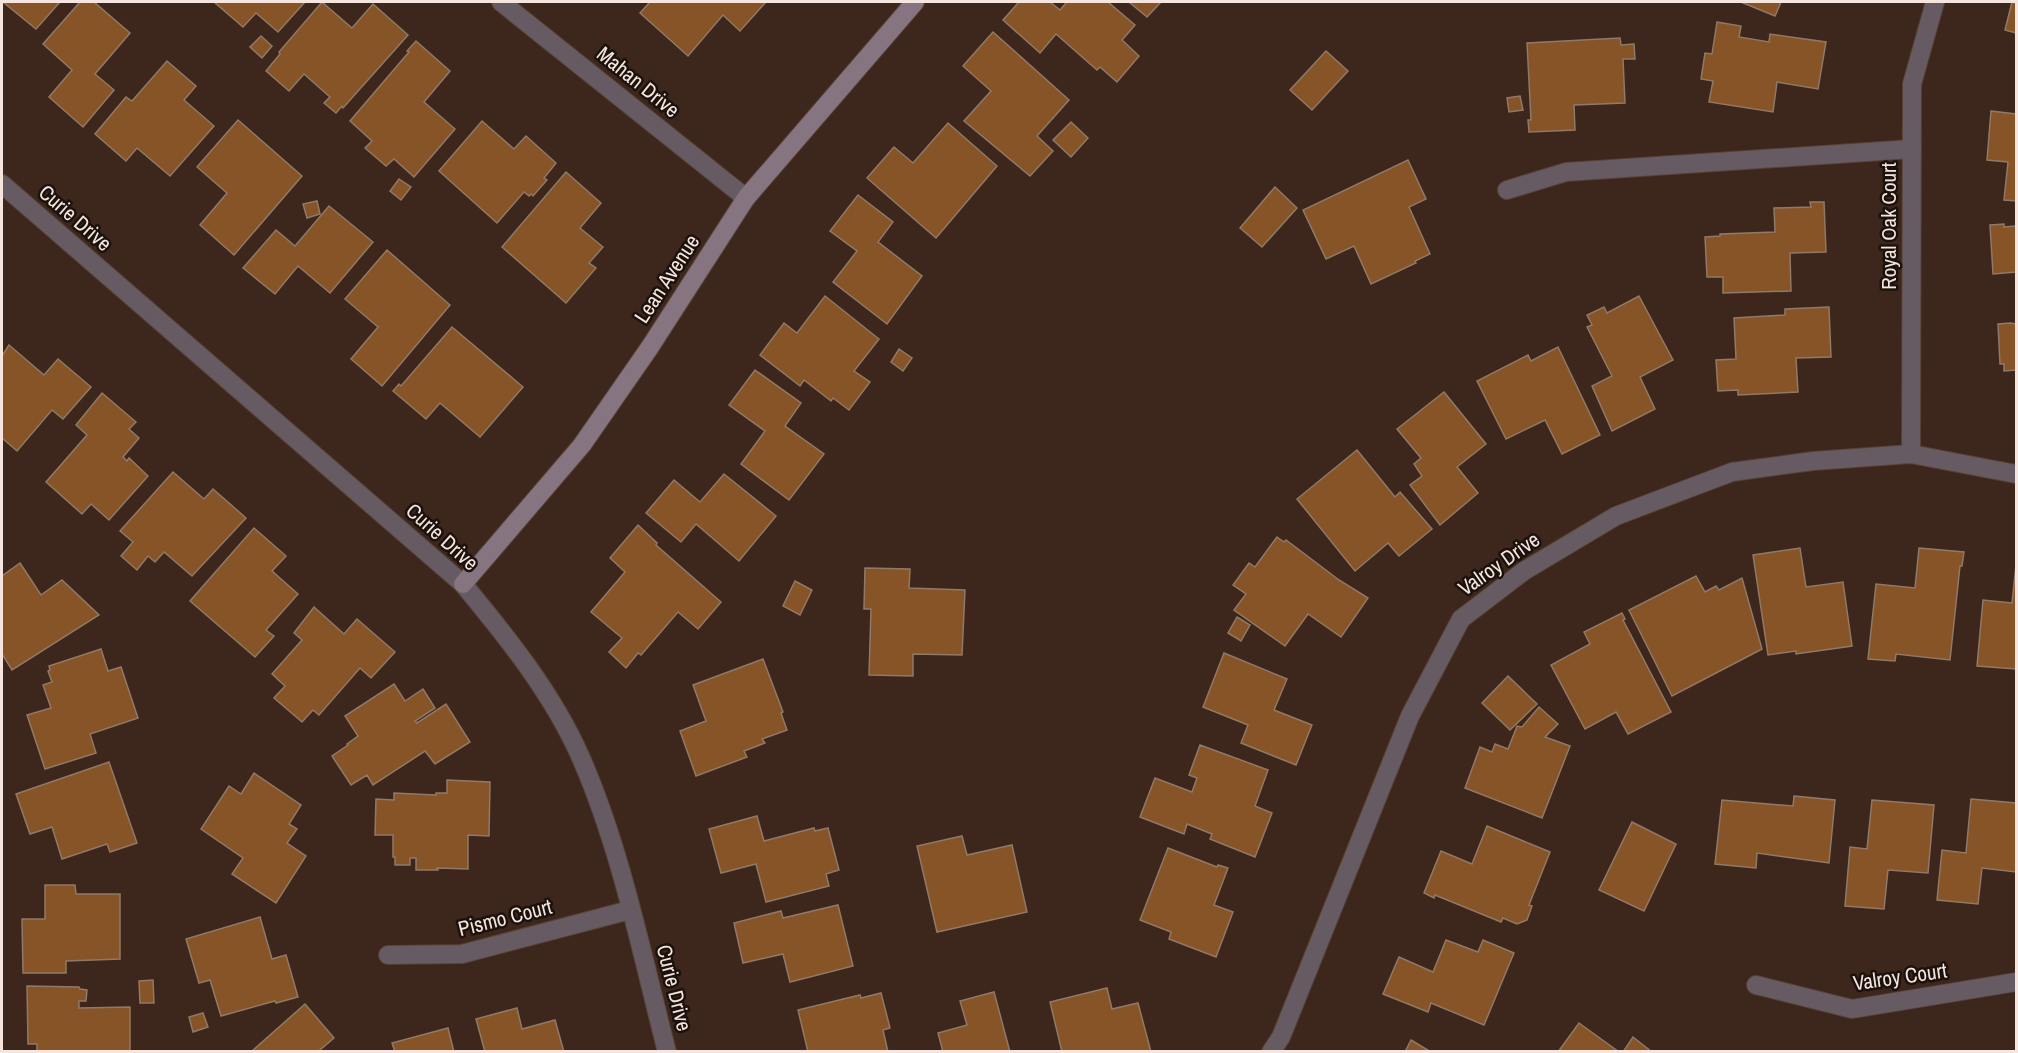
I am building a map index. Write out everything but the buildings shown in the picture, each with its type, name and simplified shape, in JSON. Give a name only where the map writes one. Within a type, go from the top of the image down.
[{"type":"street","name":"Mahan Drive","points":[[501,2],[746,198]]},
{"type":"street","name":"Lean Avenue","points":[[463,584],[582,445],[651,347],[746,198],[915,2]]},
{"type":"street","name":"Royal Oak Court","points":[[1911,454],[1912,84],[1935,2]]},
{"type":"street","points":[[1507,190],[1566,172],[1912,149]]},
{"type":"street","name":"Curie Drive","points":[[2,184],[463,584],[538,680],[580,757],[608,832],[667,1052]]},
{"type":"street","name":"Valroy Drive","points":[[1271,1052],[1281,1038],[1410,716],[1461,618],[1524,571],[1616,516],[1732,472],[1813,461],[1911,454],[2016,474]]},
{"type":"street","name":"Pismo Court","points":[[388,956],[462,954],[630,910]]},
{"type":"street","name":"Valroy Court","points":[[1756,985],[1852,1009],[2016,982]]}]
